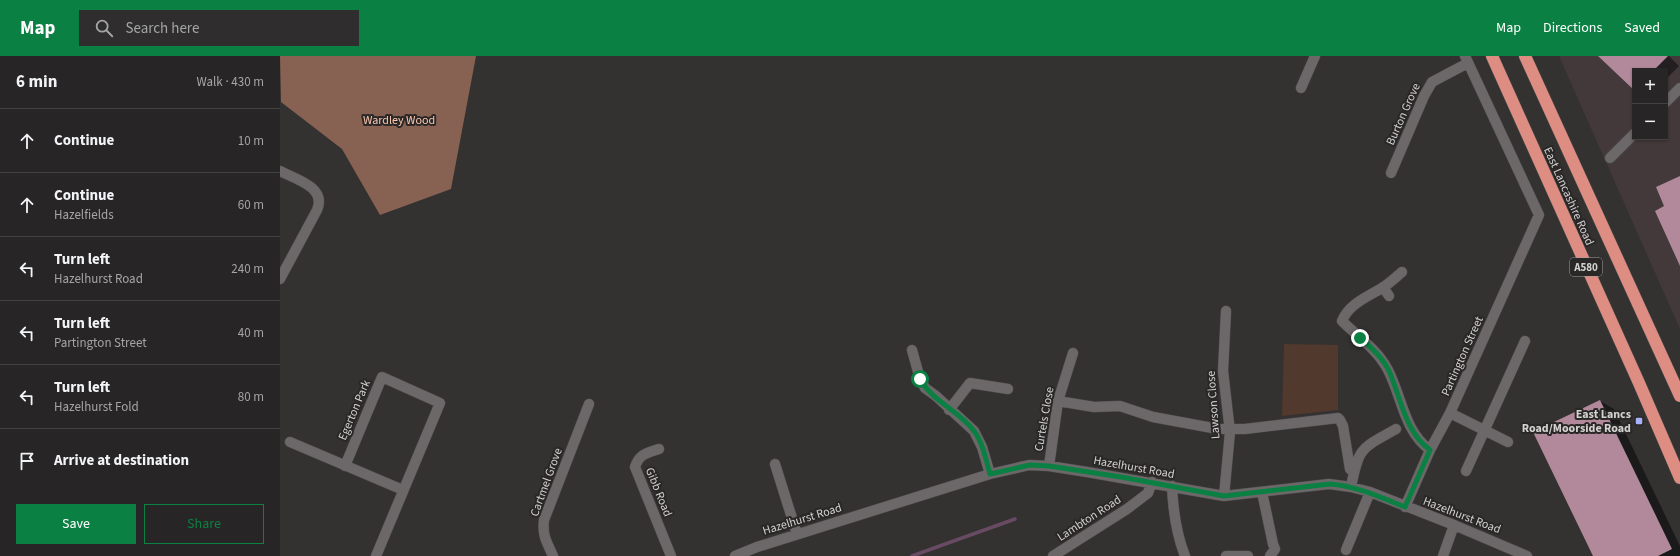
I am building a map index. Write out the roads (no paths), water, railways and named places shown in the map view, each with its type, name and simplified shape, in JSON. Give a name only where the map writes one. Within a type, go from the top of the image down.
[{"type":"highway","name":"East Lancashire Road","points":[[1492,56],[1639,383],[1680,478]]},
{"type":"highway","name":"East Lancashire Road","points":[[1525,56],[1680,396]]},
{"type":"street","points":[[1301,88],[1315,56]]},
{"type":"street","name":"Burton Grove","points":[[1391,173],[1424,96],[1432,82],[1467,59]]},
{"type":"street","name":"Partington Street","points":[[1405,507],[1430,450],[1450,413],[1539,215],[1467,59]]},
{"type":"street","points":[[1668,100],[1680,88]]},
{"type":"street","points":[[1610,158],[1632,136]]},
{"type":"street","points":[[280,171],[314,189],[318,195],[320,203],[280,279]]},
{"type":"street","points":[[1402,272],[1383,287],[1349,308],[1344,314],[1342,321],[1367,344],[1388,370],[1404,412],[1412,428],[1421,443],[1430,450]]},
{"type":"street","points":[[1383,287],[1389,296]]},
{"type":"street","name":"Lawson Close","points":[[1224,496],[1230,429],[1223,371],[1226,311]]},
{"type":"street","points":[[1466,471],[1525,341]]},
{"type":"street","points":[[912,350],[920,379],[925,388],[936,396],[949,410],[974,431],[982,447],[990,474]]},
{"type":"street","name":"Curtels Close","points":[[1049,466],[1058,401],[1073,353]]},
{"type":"street","name":"Egerton Park","points":[[345,466],[382,377],[440,404],[376,556]]},
{"type":"street","points":[[949,410],[970,383],[1008,388]]},
{"type":"street","points":[[1058,401],[1094,407],[1120,406],[1153,417],[1218,429],[1245,429],[1338,418],[1343,426],[1350,469],[1354,472]]},
{"type":"street","name":"Cartmel Grove","points":[[553,556],[545,540],[543,532],[544,520],[580,416],[589,404]]},
{"type":"street","points":[[1450,413],[1508,442]]},
{"type":"street","points":[[1352,487],[1354,472],[1360,454],[1366,447],[1396,429]]},
{"type":"street","points":[[290,442],[403,490]]},
{"type":"street","name":"Gibb Road","points":[[659,449],[642,455],[637,460],[635,467],[671,556]]},
{"type":"street","points":[[775,464],[797,534]]},
{"type":"street","name":"Hazelhurst Road","points":[[735,556],[797,534],[990,474],[1030,465],[1049,466],[1152,482],[1224,496],[1330,484],[1352,487],[1370,492],[1528,556]]},
{"type":"street","name":"Lambton Road","points":[[1053,556],[1128,509],[1148,493],[1152,482]]},
{"type":"street","points":[[1172,486],[1173,513],[1179,541],[1185,556]]},
{"type":"street","points":[[1262,492],[1273,544],[1273,553]]},
{"type":"street","points":[[1346,550],[1370,492]]},
{"type":"street","points":[[1443,556],[1454,525]]},
{"type":"street","points":[[1226,556],[1248,556]]},
{"type":"waterway","points":[[912,556],[1015,519]]},
{"type":"place","name":"East Lancs Road/Moorside Road","points":[[1639,421]]},
{"type":"park label","name":"Wardley Wood","points":[[399,120]]}]
